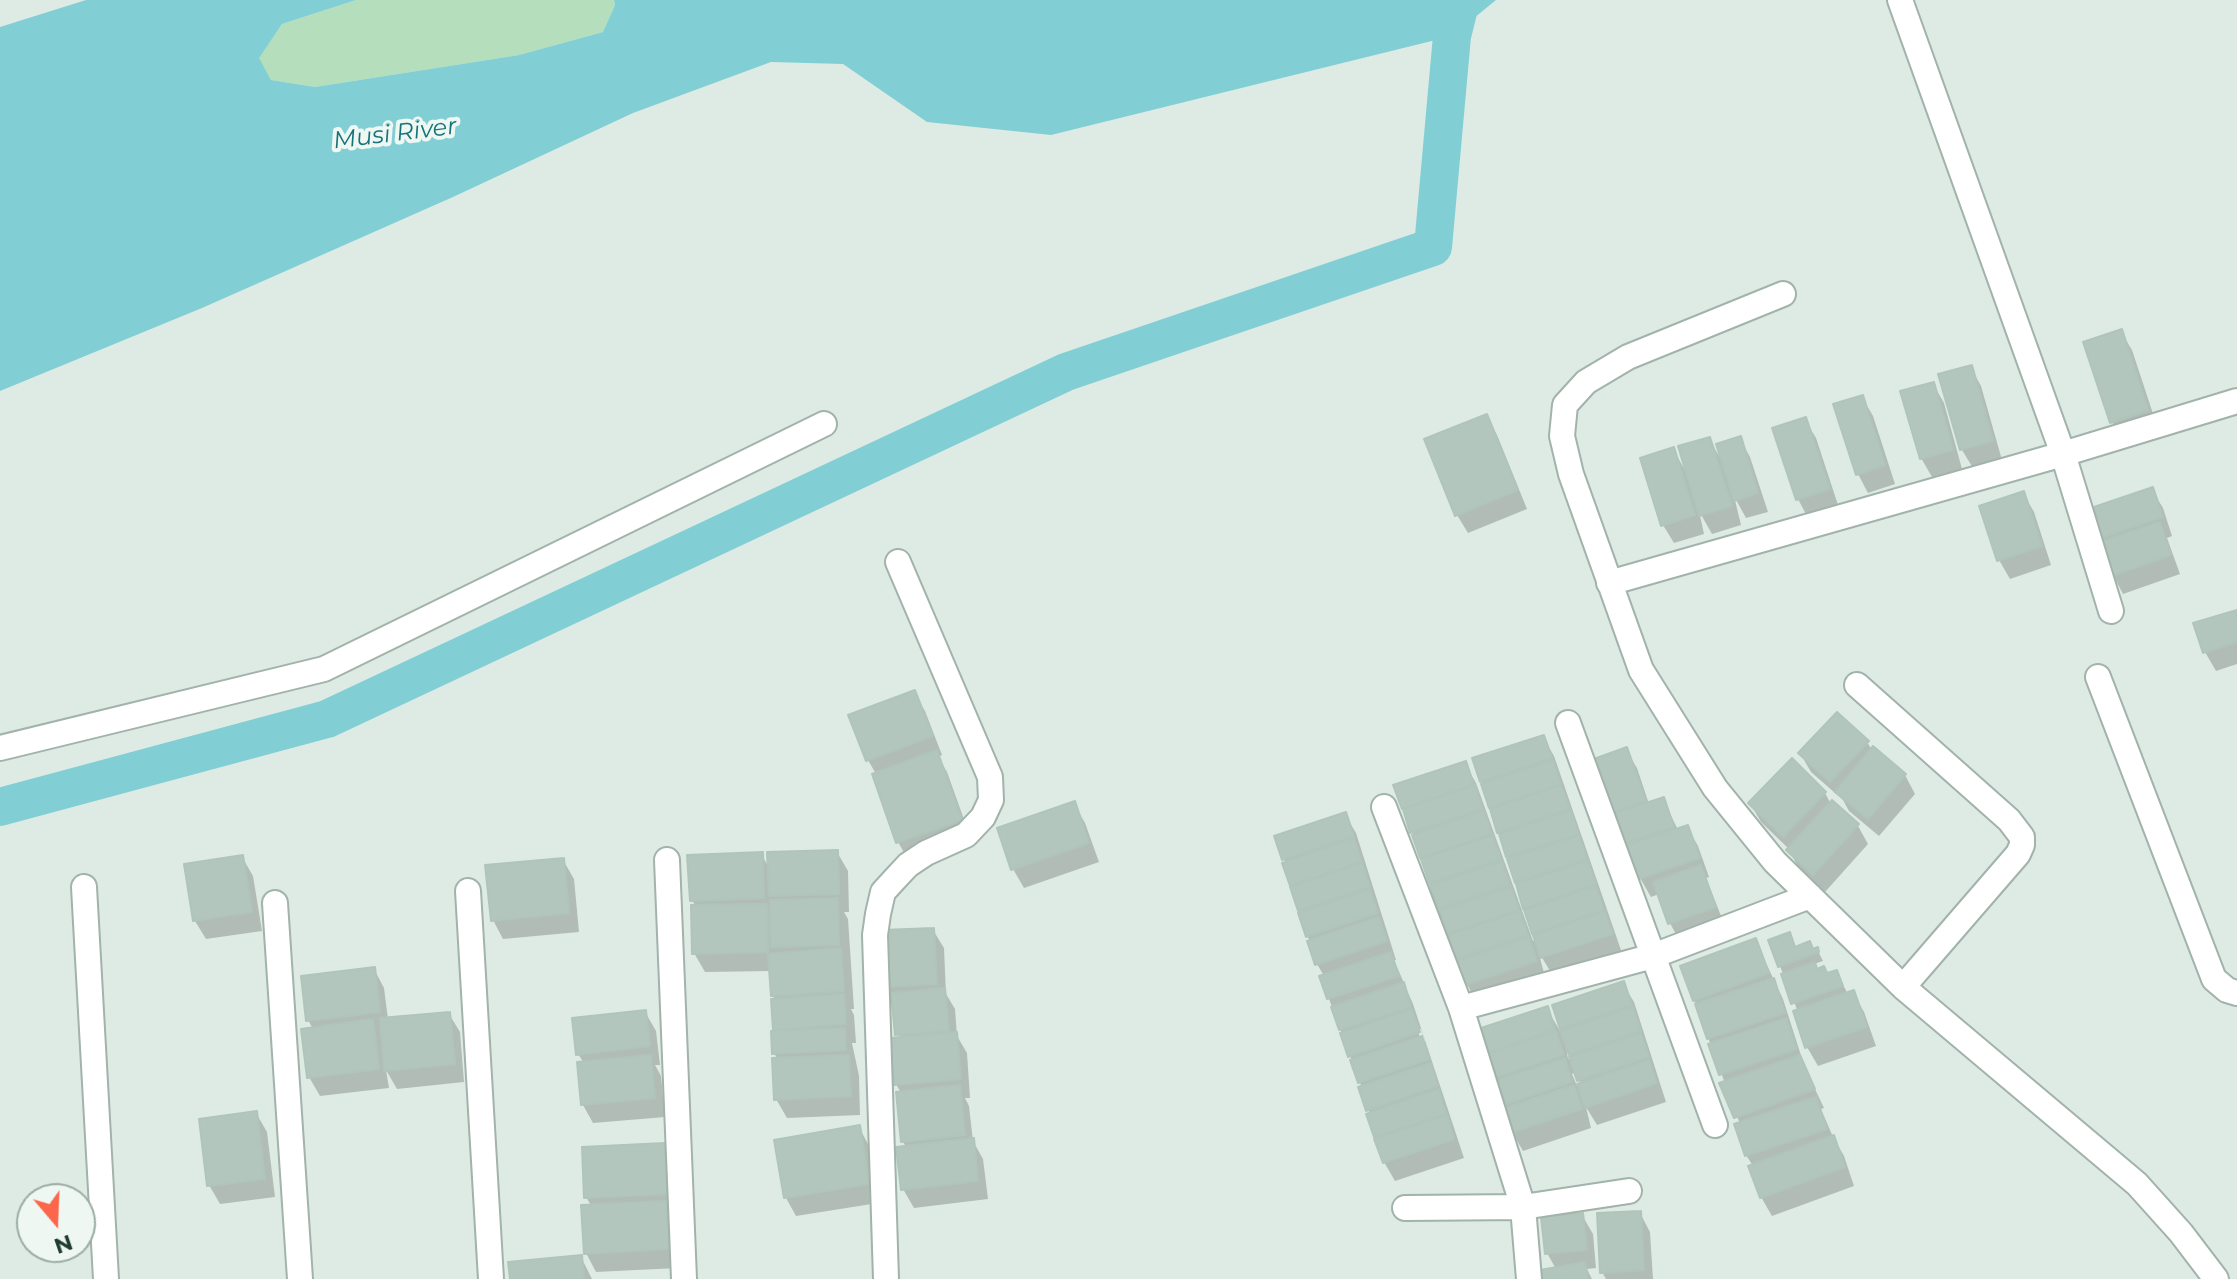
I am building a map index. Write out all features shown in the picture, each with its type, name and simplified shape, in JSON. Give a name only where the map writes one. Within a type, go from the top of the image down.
[{"type":"street","points":[[1900,0],[2063,454],[2111,611]]},
{"type":"street","points":[[1783,294],[1628,357],[1586,382],[1565,405],[1562,436],[1571,474],[1641,670],[1715,788],[1775,862],[1903,987],[2137,1184],[2181,1233],[2216,1279]]},
{"type":"street","points":[[1609,583],[2063,454],[2237,401]]},
{"type":"street","points":[[0,748],[324,669],[824,424]]},
{"type":"street","points":[[886,1279],[875,935],[878,914],[883,892],[908,865],[966,835],[983,817],[991,800],[990,777],[898,562]]},
{"type":"street","points":[[2098,677],[2214,979],[2227,990],[2237,993]]},
{"type":"street","points":[[1857,685],[2009,820],[2022,837],[2018,854],[1903,987]]},
{"type":"street","points":[[1568,723],[1715,1125]]},
{"type":"street","points":[[1384,807],[1461,1008],[1523,1207],[1529,1279]]},
{"type":"street","points":[[667,860],[684,1279]]},
{"type":"street","points":[[84,887],[106,1279]]},
{"type":"street","points":[[468,891],[491,1279]]},
{"type":"street","points":[[1461,1008],[1653,956],[1810,896]]},
{"type":"street","points":[[275,903],[300,1279]]},
{"type":"street","points":[[1405,1208],[1523,1207],[1629,1191]]},
{"type":"green space","points":[[356,0],[614,0],[615,5],[603,32],[519,55],[315,87],[271,80],[258,58],[282,24]]},
{"type":"water","name":"Musi River","points":[[86,0],[356,0],[282,24],[259,58],[271,80],[315,87],[519,55],[603,32],[615,5],[614,0],[1496,0],[1452,36],[1051,135],[927,122],[843,64],[771,62],[633,113],[202,308],[0,391],[0,27]]},
{"type":"building","points":[[2122,329],[2148,410],[2110,423],[2083,342]]},
{"type":"building","points":[[1972,365],[1993,441],[1960,450],[1938,374]]},
{"type":"building","points":[[1934,382],[1953,450],[1920,459],[1900,391]]},
{"type":"building","points":[[1863,395],[1885,465],[1856,475],[1833,404]]},
{"type":"building","points":[[1487,414],[1518,490],[1455,516],[1424,439]]},
{"type":"building","points":[[1806,417],[1830,489],[1796,500],[1772,428]]},
{"type":"building","points":[[1741,436],[1758,493],[1734,501],[1716,444]]},
{"type":"building","points":[[1710,437],[1732,506],[1699,516],[1678,446]]},
{"type":"building","points":[[1674,447],[1695,515],[1661,526],[1640,458]]},
{"type":"building","points":[[2153,487],[2163,517],[2100,538],[2091,508]]},
{"type":"building","points":[[2024,491],[2042,546],[1997,561],[1979,506]]},
{"type":"building","points":[[2160,522],[2171,555],[2111,576],[2099,542]]},
{"type":"building","points":[[2237,610],[2237,642],[2203,653],[2193,623]]},
{"type":"building","points":[[915,690],[933,736],[866,761],[848,715]]},
{"type":"building","points":[[1837,712],[1869,741],[1830,782],[1798,753]]},
{"type":"building","points":[[1544,735],[1552,758],[1480,782],[1472,758]]},
{"type":"building","points":[[1873,746],[1906,774],[1868,819],[1835,792]]},
{"type":"building","points":[[1627,747],[1646,801],[1610,813],[1591,760]]},
{"type":"building","points":[[937,750],[962,820],[896,843],[872,774]]},
{"type":"building","points":[[1792,758],[1826,792],[1783,837],[1748,803]]},
{"type":"building","points":[[1553,760],[1561,784],[1489,808],[1481,784]]},
{"type":"building","points":[[1466,761],[1474,785],[1402,809],[1393,785]]},
{"type":"building","points":[[1475,785],[1483,809],[1410,833],[1403,809]]},
{"type":"building","points":[[1561,785],[1570,809],[1497,833],[1490,809]]},
{"type":"building","points":[[1664,797],[1674,827],[1623,844],[1613,814]]},
{"type":"building","points":[[1832,800],[1859,824],[1813,875],[1786,850]]},
{"type":"building","points":[[1075,801],[1089,843],[1011,870],[997,828]]},
{"type":"building","points":[[1484,810],[1492,834],[1420,858],[1412,835]]},
{"type":"building","points":[[1571,810],[1579,834],[1506,857],[1499,834]]},
{"type":"building","points":[[1346,812],[1354,836],[1282,860],[1274,836]]},
{"type":"building","points":[[1688,825],[1700,858],[1638,879],[1627,845]]},
{"type":"building","points":[[1493,835],[1501,859],[1429,883],[1421,859]]},
{"type":"building","points":[[1579,835],[1587,859],[1515,883],[1507,859]]},
{"type":"building","points":[[1354,838],[1362,862],[1290,886],[1282,863]]},
{"type":"building","points":[[838,850],[839,894],[769,896],[767,852]]},
{"type":"building","points":[[763,852],[764,898],[690,901],[687,855]]},
{"type":"building","points":[[243,855],[252,912],[193,921],[184,864]]},
{"type":"building","points":[[564,858],[569,913],[491,921],[485,865]]},
{"type":"building","points":[[1502,861],[1510,885],[1438,909],[1430,885]]},
{"type":"building","points":[[1588,861],[1596,884],[1523,909],[1516,884]]},
{"type":"building","points":[[1362,863],[1370,887],[1298,911],[1290,887]]},
{"type":"building","points":[[1701,865],[1716,907],[1668,924],[1653,882]]},
{"type":"building","points":[[1596,886],[1604,910],[1532,934],[1524,910]]},
{"type":"building","points":[[1511,887],[1519,910],[1447,934],[1439,911]]},
{"type":"building","points":[[1370,889],[1378,913],[1306,937],[1298,913]]},
{"type":"building","points":[[838,898],[839,945],[771,947],[770,900]]},
{"type":"building","points":[[767,904],[768,952],[692,954],[691,905]]},
{"type":"building","points":[[1520,911],[1528,935],[1456,959],[1448,935]]},
{"type":"building","points":[[1605,911],[1613,934],[1540,958],[1533,935]]},
{"type":"building","points":[[1379,917],[1387,941],[1315,965],[1307,941]]},
{"type":"building","points":[[934,928],[937,984],[884,987],[882,930]]},
{"type":"building","points":[[1790,932],[1795,947],[1810,941],[1813,949],[1818,947],[1819,952],[1778,967],[1768,940]]},
{"type":"building","points":[[1529,937],[1537,961],[1465,985],[1457,961]]},
{"type":"building","points":[[1756,938],[1769,973],[1693,1001],[1680,966]]},
{"type":"building","points":[[841,948],[844,991],[771,996],[768,954]]},
{"type":"building","points":[[1391,952],[1399,976],[1327,999],[1319,976]]},
{"type":"building","points":[[1815,962],[1817,969],[1824,966],[1827,973],[1837,970],[1843,986],[1791,1004],[1781,974]]},
{"type":"building","points":[[375,967],[380,1012],[306,1021],[301,976]]},
{"type":"building","points":[[1774,978],[1785,1013],[1707,1039],[1695,1004]]},
{"type":"building","points":[[1624,981],[1632,1005],[1560,1029],[1552,1005]]},
{"type":"building","points":[[1404,982],[1411,1007],[1339,1030],[1331,1007]]},
{"type":"building","points":[[945,988],[949,1031],[895,1035],[891,993]]},
{"type":"building","points":[[1854,990],[1867,1027],[1805,1048],[1793,1011]]},
{"type":"building","points":[[844,994],[846,1024],[773,1030],[771,999]]},
{"type":"building","points":[[1548,1006],[1555,1030],[1484,1054],[1475,1030]]},
{"type":"building","points":[[1633,1007],[1641,1031],[1569,1055],[1560,1031]]},
{"type":"building","points":[[1412,1009],[1420,1032],[1348,1057],[1340,1033]]},
{"type":"building","points":[[646,1010],[650,1046],[576,1055],[572,1018]]},
{"type":"building","points":[[450,1012],[455,1064],[384,1071],[380,1018]]},
{"type":"building","points":[[1786,1018],[1797,1049],[1719,1075],[1708,1044]]},
{"type":"building","points":[[373,1019],[379,1069],[307,1078],[301,1029]]},
{"type":"building","points":[[845,1028],[846,1050],[772,1054],[771,1031]]},
{"type":"building","points":[[1556,1031],[1564,1055],[1492,1079],[1484,1055]]},
{"type":"building","points":[[957,1032],[961,1079],[894,1085],[890,1038]]},
{"type":"building","points":[[1641,1033],[1649,1057],[1577,1081],[1569,1057]]},
{"type":"building","points":[[1422,1036],[1430,1059],[1358,1083],[1350,1060]]},
{"type":"building","points":[[651,1055],[655,1098],[581,1105],[577,1062]]},
{"type":"building","points":[[849,1055],[851,1096],[774,1100],[772,1058]]},
{"type":"building","points":[[1800,1055],[1815,1089],[1734,1118],[1719,1083]]},
{"type":"building","points":[[1565,1058],[1572,1082],[1500,1106],[1492,1082]]},
{"type":"building","points":[[1649,1060],[1657,1083],[1585,1108],[1577,1084]]},
{"type":"building","points":[[1431,1063],[1438,1086],[1366,1111],[1358,1087]]},
{"type":"building","points":[[960,1085],[965,1135],[901,1142],[896,1092]]},
{"type":"building","points":[[1574,1085],[1582,1109],[1510,1133],[1502,1109]]},
{"type":"building","points":[[1439,1089],[1446,1114],[1374,1137],[1366,1114]]},
{"type":"building","points":[[1816,1097],[1827,1129],[1745,1156],[1734,1124]]},
{"type":"building","points":[[257,1111],[265,1179],[207,1186],[199,1119]]},
{"type":"building","points":[[1447,1115],[1454,1139],[1383,1163],[1374,1139]]},
{"type":"building","points":[[860,1125],[869,1184],[784,1198],[774,1140]]},
{"type":"building","points":[[1834,1135],[1845,1167],[1760,1198],[1748,1166]]},
{"type":"building","points":[[974,1138],[978,1181],[901,1190],[896,1147]]},
{"type":"building","points":[[665,1143],[667,1194],[584,1198],[582,1147]]},
{"type":"building","points":[[666,1201],[669,1249],[584,1254],[581,1205]]},
{"type":"building","points":[[1641,1211],[1644,1270],[1600,1273],[1597,1213]]},
{"type":"building","points":[[1583,1213],[1587,1250],[1545,1254],[1541,1217]]},
{"type":"building","points":[[582,1255],[584,1279],[510,1279],[508,1262]]},
{"type":"building","points":[[1585,1262],[1588,1279],[1542,1279],[1540,1270]]},
{"type":"waterway","points":[[0,807],[327,719],[1066,372],[1433,247],[1452,36],[1461,0]]}]
